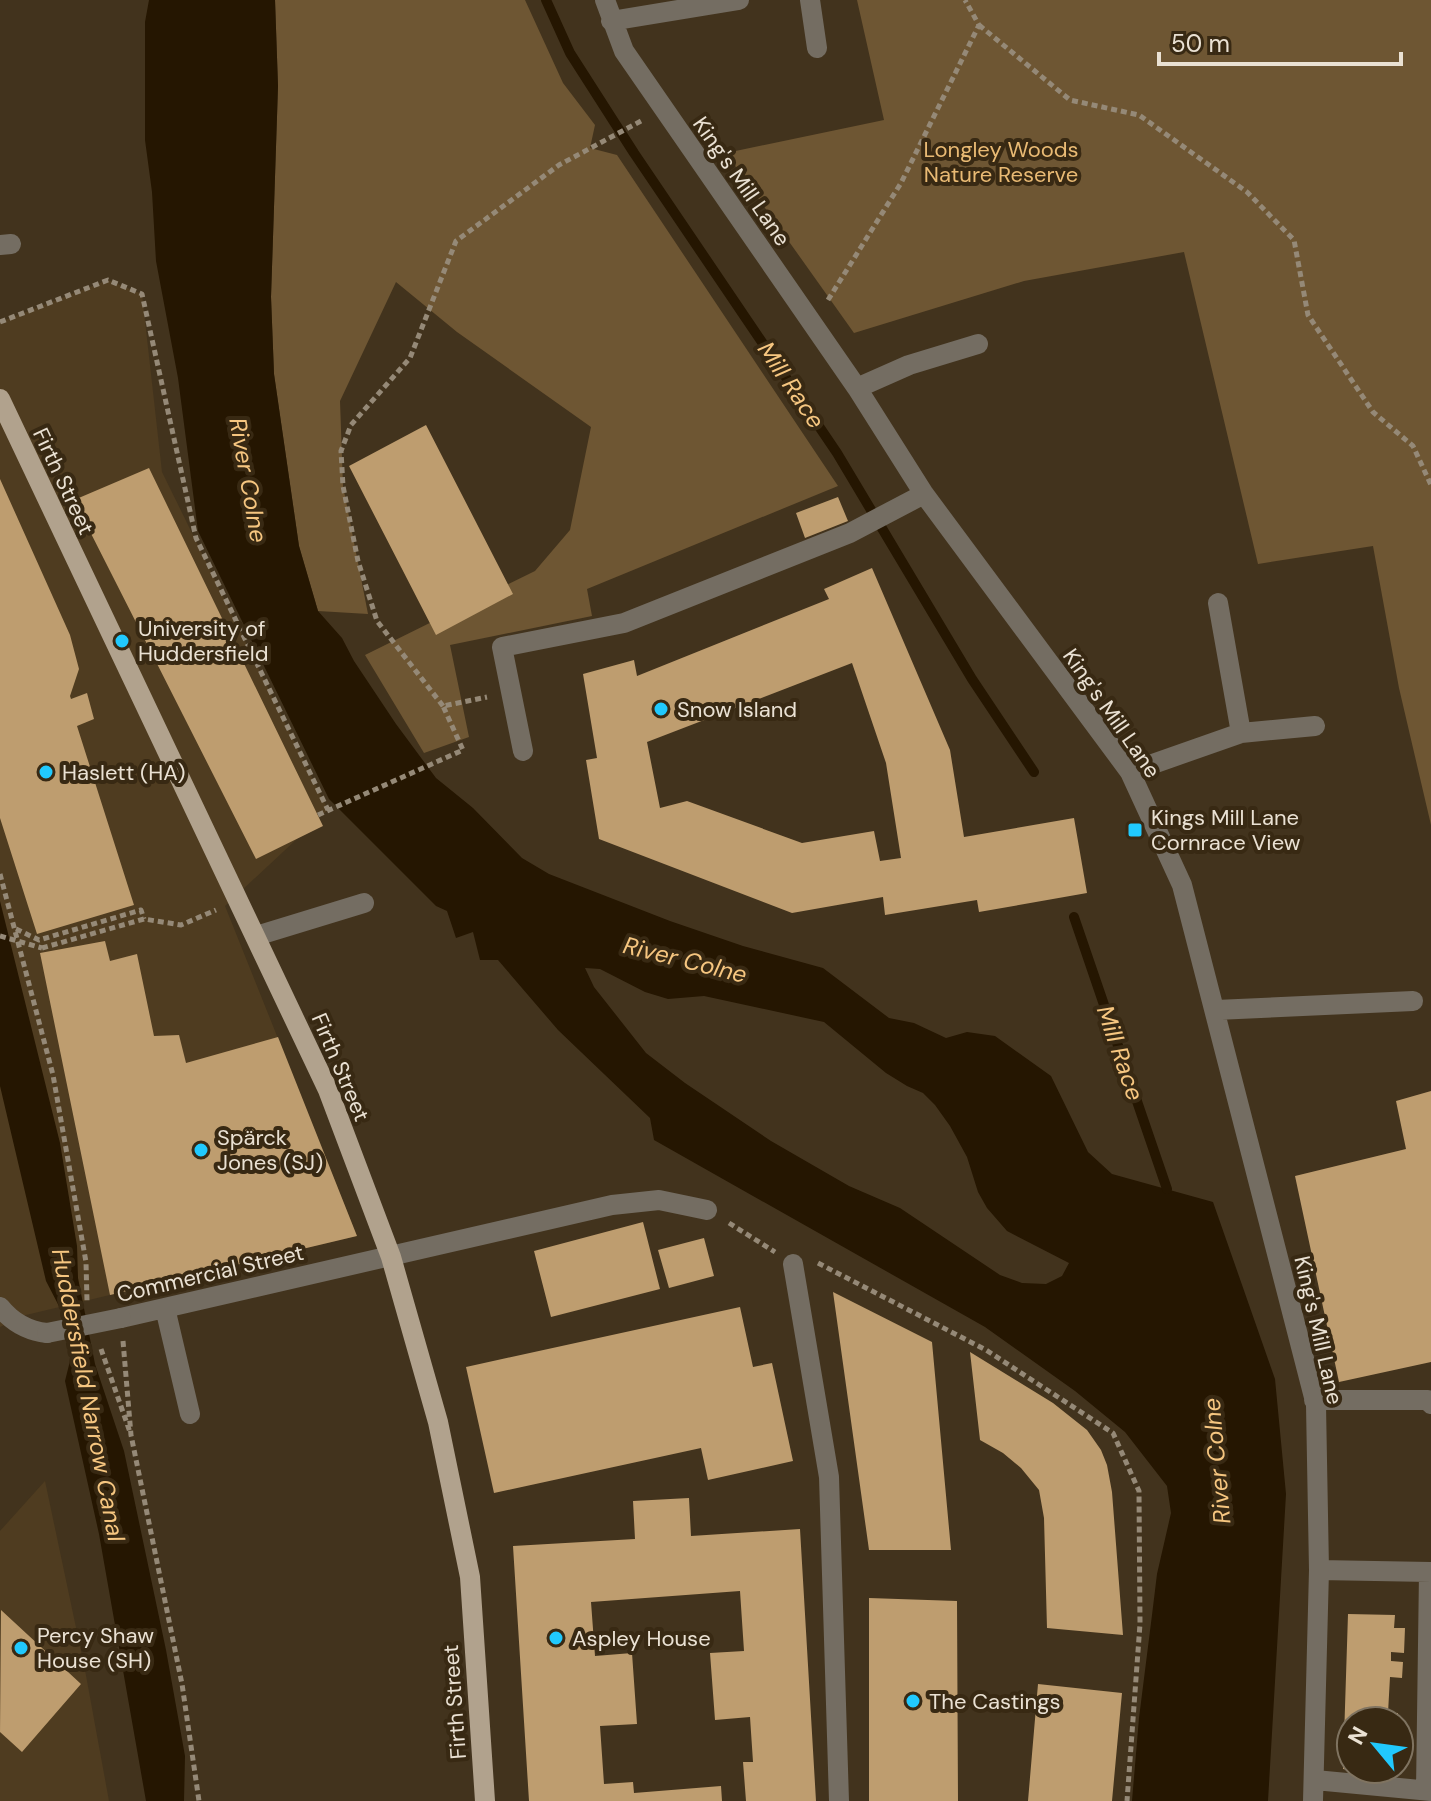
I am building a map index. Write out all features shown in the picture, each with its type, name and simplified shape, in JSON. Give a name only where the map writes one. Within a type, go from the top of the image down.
[{"type":"main road","name":"Firth Street","points":[[0,399],[328,1090],[391,1257],[438,1422],[470,1577],[485,1801]]},
{"type":"street","name":"King's Mill Lane","points":[[605,0],[624,51],[857,388],[924,494],[1130,772],[1182,885],[1314,1400],[1319,1570],[1313,1801]]},
{"type":"street","points":[[611,21],[739,0]]},
{"type":"street","points":[[810,0],[817,48]]},
{"type":"street","points":[[857,388],[909,365],[978,344]]},
{"type":"street","points":[[523,751],[502,647],[624,623],[850,533],[924,494]]},
{"type":"street","points":[[1218,603],[1241,733]]},
{"type":"street","points":[[1130,772],[1241,733],[1315,726]]},
{"type":"street","points":[[256,936],[364,903]]},
{"type":"street","points":[[1216,1010],[1413,1001]]},
{"type":"street","name":"Commercial Street","points":[[0,1307],[30,1331],[47,1333],[612,1205],[659,1200],[707,1210]]},
{"type":"street","points":[[801,1261],[829,1477],[839,1801]]},
{"type":"street","points":[[165,1308],[190,1414]]},
{"type":"street","points":[[1314,1400],[1428,1400],[1431,1404]]},
{"type":"street","points":[[1315,1780],[1428,1791],[1430,1572],[1319,1570]]},
{"type":"path","points":[[965,0],[979,25],[1070,100],[1139,115],[1247,192],[1294,240],[1308,315],[1373,412],[1413,446],[1431,485]]},
{"type":"path","points":[[813,325],[901,183],[979,25]]},
{"type":"path","points":[[318,815],[463,750],[443,706],[377,621],[358,561],[343,486],[341,451],[351,425],[410,358],[456,241],[559,165],[633,125]]},
{"type":"path","points":[[0,322],[108,280],[142,294],[196,538],[328,810]]},
{"type":"path","points":[[443,706],[512,691]]},
{"type":"path","points":[[0,874],[53,1075],[86,1262]]},
{"type":"path","points":[[0,936],[42,948],[144,919],[181,925],[238,899]]},
{"type":"path","points":[[16,929],[39,940],[141,910],[144,919]]},
{"type":"path","points":[[707,1210],[801,1261],[986,1350],[1113,1433],[1139,1491],[1140,1624],[1127,1801]]},
{"type":"path","points":[[122,1339],[131,1435],[182,1684],[199,1801]]},
{"type":"shaded area","name":"University of Huddersfield","points":[[108,280],[142,294],[162,472],[328,810],[225,906],[357,1236],[26,1315],[0,1327],[0,322]]},
{"type":"shaded area","points":[[45,1481],[109,1801],[0,1801],[0,1531]]},
{"type":"green space","points":[[275,0],[525,0],[563,83],[595,125],[590,148],[617,155],[838,486],[587,589],[592,616],[450,645],[469,737],[424,753],[365,655],[535,571],[570,530],[591,427],[457,332],[396,282],[340,401],[343,486],[368,614],[318,611],[299,546],[274,374],[271,297],[278,86]]},
{"type":"green space","name":"Longley Woods Nature Reserve","points":[[857,0],[1431,0],[1431,825],[1399,688],[1373,546],[1258,564],[1184,252],[1024,281],[854,333],[726,153],[884,120]]},
{"type":"water","name":"River Colne","points":[[149,0],[275,0],[278,86],[271,297],[274,374],[299,546],[318,611],[342,638],[396,724],[436,778],[473,808],[522,858],[549,874],[670,921],[743,946],[823,968],[889,1018],[914,1023],[946,1038],[967,1032],[995,1036],[1051,1076],[1088,1152],[1112,1174],[1213,1202],[1275,1379],[1286,1494],[1268,1801],[1132,1801],[1157,1574],[1171,1513],[1167,1486],[1125,1432],[1075,1391],[985,1327],[654,1140],[650,1118],[558,1030],[498,960],[480,960],[473,932],[456,938],[447,911],[436,906],[329,799],[198,531],[178,378],[156,261],[145,140],[145,22]],"holes":[[[585,968],[600,969],[645,992],[668,999],[704,996],[824,1022],[886,1073],[923,1093],[935,1105],[967,1157],[978,1192],[987,1208],[1007,1231],[1069,1263],[1062,1276],[1046,1284],[1022,1283],[1000,1275],[900,1208],[849,1186],[771,1141],[646,1053],[594,987]]]},
{"type":"water","name":"Huddersfield Narrow Canal","points":[[0,901],[60,1143],[77,1246],[78,1278],[95,1364],[124,1451],[166,1650],[185,1756],[184,1801],[146,1801],[99,1534],[65,1381],[72,1353],[61,1310],[46,1281],[0,1086]]},
{"type":"building","points":[[426,425],[513,594],[436,635],[349,466]]},
{"type":"building","points":[[149,468],[323,826],[256,859],[74,500]]},
{"type":"building","name":"Haslett (HA)","points":[[0,479],[70,635],[79,669],[70,696],[71,699],[87,693],[94,719],[77,726],[134,905],[37,934],[0,818]]},
{"type":"building","points":[[838,497],[848,521],[805,538],[796,513]]},
{"type":"building","name":"Snow Island","points":[[872,568],[950,750],[964,837],[1074,818],[1087,893],[979,912],[977,900],[885,915],[883,897],[792,913],[599,839],[586,760],[597,758],[583,674],[634,660],[637,676],[829,599],[824,589]],"holes":[[[852,663],[886,763],[901,858],[880,861],[874,831],[802,843],[687,801],[660,808],[647,742]]]},
{"type":"building","name":"Spärck Jones (SJ)","points":[[105,941],[110,961],[137,954],[154,1036],[179,1035],[186,1063],[278,1037],[357,1236],[110,1295],[40,953]]},
{"type":"building","points":[[1431,1091],[1431,1362],[1339,1382],[1295,1176],[1406,1149],[1396,1101]]},
{"type":"building","points":[[643,1222],[660,1289],[551,1317],[534,1251]]},
{"type":"building","points":[[704,1238],[714,1276],[669,1288],[658,1250]]},
{"type":"building","points":[[833,1292],[932,1342],[951,1550],[869,1550]]},
{"type":"building","points":[[740,1307],[753,1367],[772,1363],[793,1461],[708,1480],[701,1448],[494,1493],[466,1367]]},
{"type":"building","points":[[970,1352],[1053,1403],[1087,1430],[1101,1450],[1112,1492],[1123,1635],[1047,1628],[1044,1518],[1039,1490],[1021,1468],[980,1440]]},
{"type":"building","name":"Aspley House","points":[[689,1498],[691,1536],[800,1529],[816,1801],[746,1801],[743,1762],[753,1762],[750,1717],[715,1720],[710,1653],[744,1651],[740,1591],[591,1602],[595,1656],[632,1653],[637,1724],[600,1726],[604,1784],[633,1782],[634,1793],[721,1786],[722,1801],[529,1801],[513,1546],[635,1539],[633,1501]]},
{"type":"building","name":"The Castings","points":[[869,1598],[957,1601],[958,1801],[869,1801]]},
{"type":"building","name":"Percy Shaw House (SH)","points":[[1,1610],[81,1684],[22,1752],[0,1732]]},
{"type":"building","points":[[1348,1614],[1395,1615],[1394,1628],[1405,1628],[1404,1653],[1391,1652],[1391,1661],[1403,1662],[1402,1678],[1390,1677],[1388,1705],[1345,1705]]},
{"type":"building","points":[[1038,1684],[1122,1693],[1112,1801],[1028,1801]]},
{"type":"waterway","name":"Mill Race","points":[[546,0],[570,53],[837,453],[972,679],[1034,772]]},
{"type":"waterway","name":"Mill Race","points":[[1074,917],[1167,1189]]},
{"type":"place","name":"University of Huddersfield","points":[[122,641]]},
{"type":"place","name":"Snow Island","points":[[661,709]]},
{"type":"place","name":"Haslett (HA)","points":[[46,772]]},
{"type":"place","name":"Kings Mill Lane Cornrace View","points":[[1135,830]]},
{"type":"place","name":"Spärck Jones (SJ)","points":[[201,1150]]},
{"type":"place","name":"Aspley House","points":[[556,1638]]},
{"type":"place","name":"Percy Shaw House (SH)","points":[[21,1648]]},
{"type":"place","name":"The Castings","points":[[913,1701]]}]
